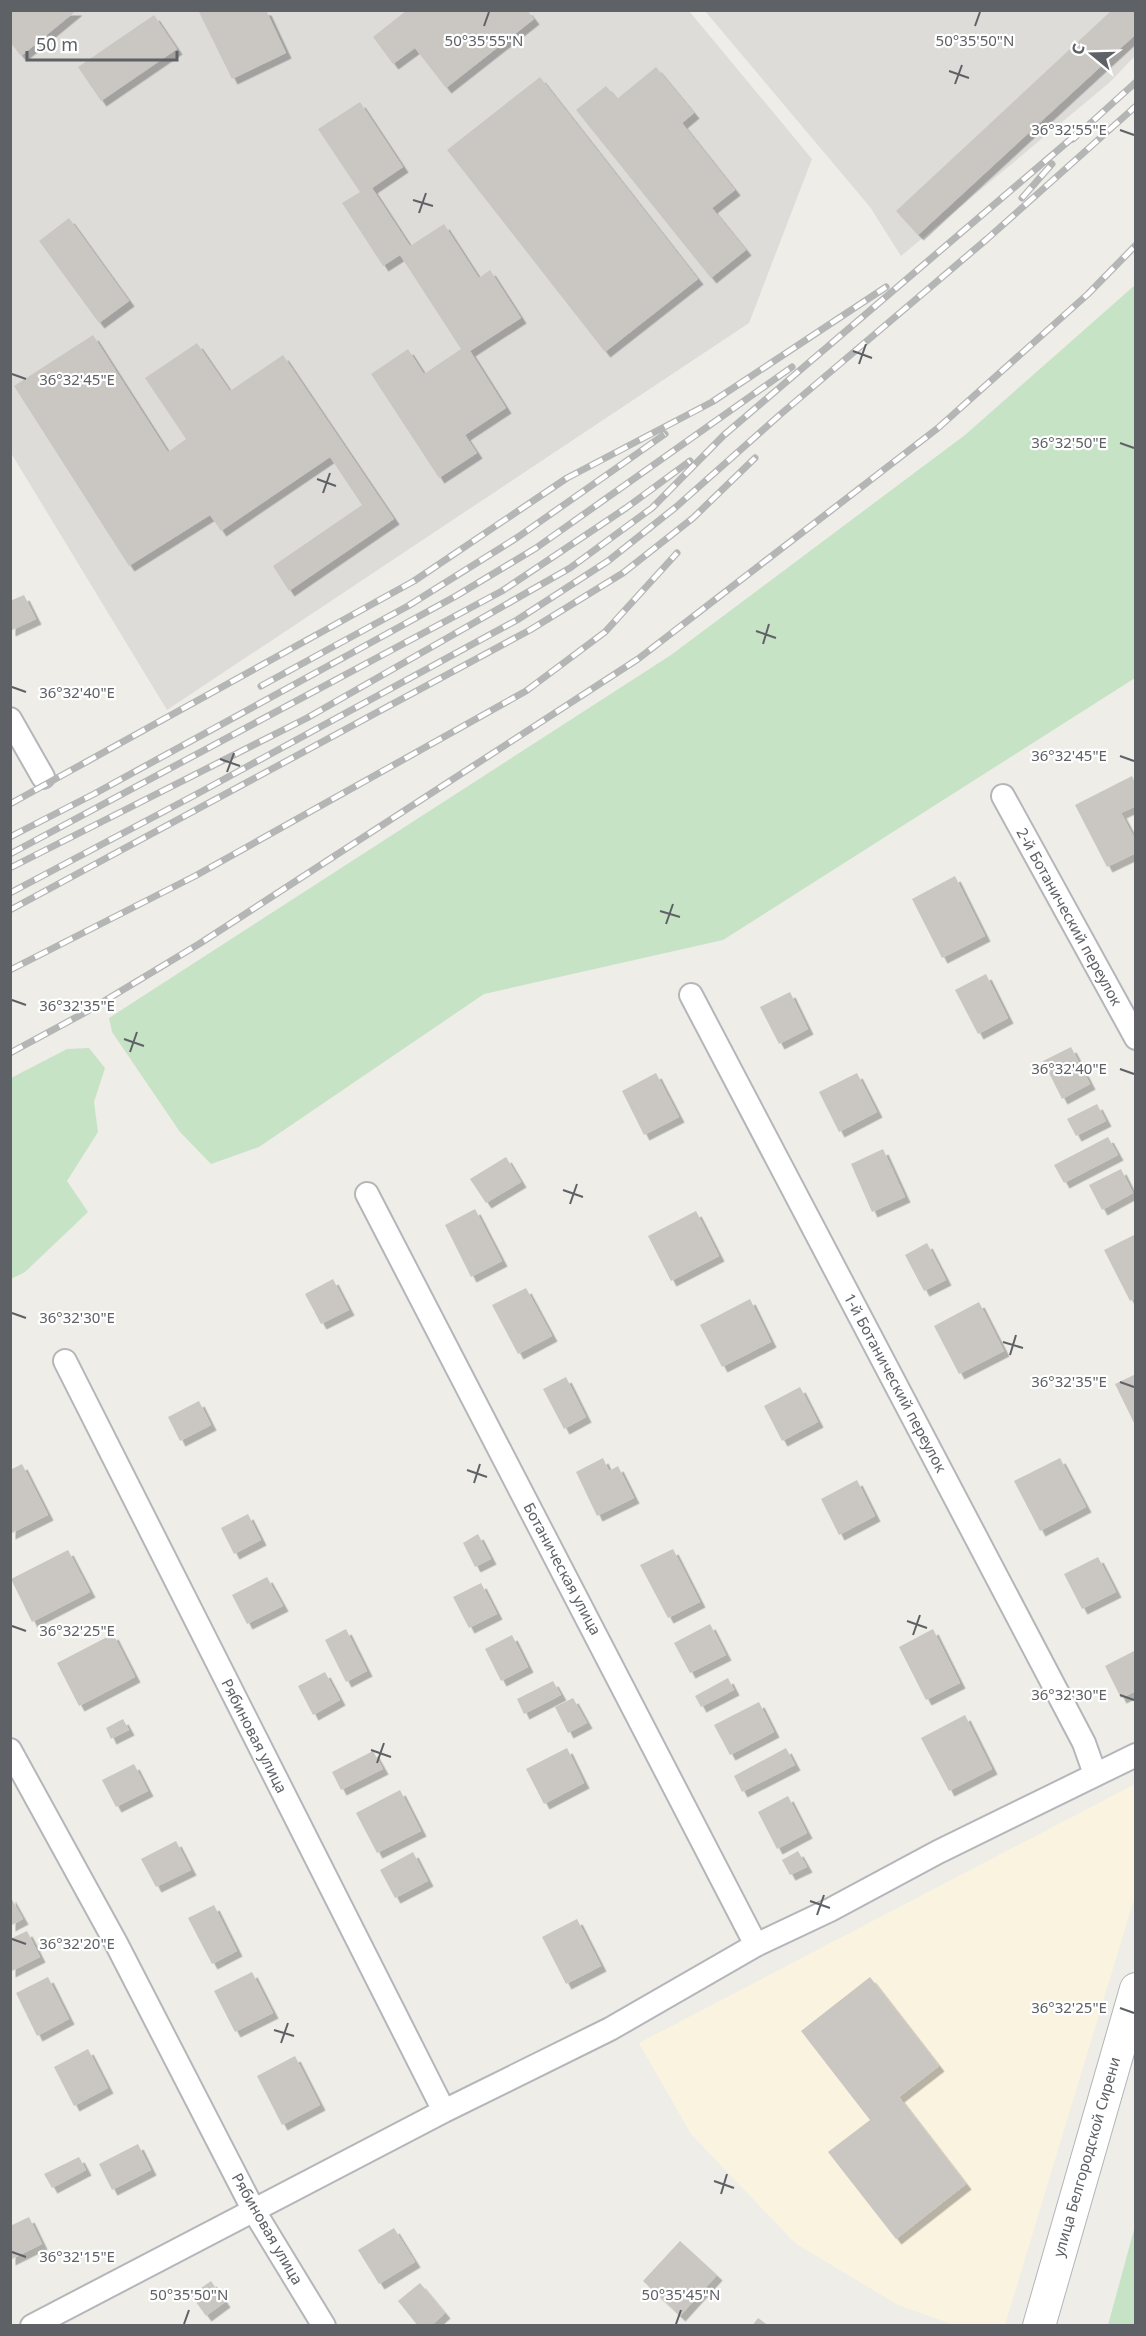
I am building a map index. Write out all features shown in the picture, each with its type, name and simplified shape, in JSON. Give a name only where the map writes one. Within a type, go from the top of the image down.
[{"type":"main road","name":"улица Белгородской Сирени","points":[[1038,2325],[1136,1989]]},
{"type":"street","points":[[10,719],[43,777]]},
{"type":"street","name":"2-й Ботанический переулок","points":[[1003,796],[1136,1038]]},
{"type":"street","name":"1-й Ботанический переулок","points":[[691,994],[1079,1732],[1095,1774]]},
{"type":"street","name":"Ботаническая улица","points":[[367,1194],[756,1945]]},
{"type":"street","name":"Рябиновая улица","points":[[65,1361],[444,2111]]},
{"type":"street","name":"Рябиновая улица","points":[[10,1750],[116,1943],[254,2211],[324,2325]]},
{"type":"street","points":[[32,2325],[444,2111],[610,2029],[756,1945],[1136,1755]]},
{"type":"shaded area","points":[[11,11],[689,11],[812,159],[749,323],[167,710],[11,453]]},
{"type":"shaded area","points":[[705,11],[1135,11],[1135,56],[1109,83],[901,256],[870,207]]},
{"type":"shaded area","points":[[1135,1784],[1135,1896],[1005,2325],[954,2325],[898,2305],[795,2243],[691,2134],[639,2043]]},
{"type":"green space","points":[[1135,285],[1135,678],[723,940],[484,994],[259,1147],[211,1164],[180,1132],[112,1032],[109,1018],[671,655],[965,435]]},
{"type":"green space","points":[[89,1048],[105,1068],[94,1102],[98,1132],[67,1181],[88,1212],[25,1272],[11,1279],[11,1078],[67,1049]]},
{"type":"green space","points":[[1135,2226],[1135,2325],[1108,2325]]},
{"type":"building","points":[[10,10],[77,10],[21,56],[10,42]]},
{"type":"building","points":[[198,10],[266,10],[286,53],[232,79]]},
{"type":"building","points":[[407,10],[527,10],[534,19],[446,88],[415,48],[393,64],[373,37]]},
{"type":"building","points":[[1112,10],[1136,10],[1136,34],[918,235],[896,211]]},
{"type":"building","points":[[154,15],[177,49],[101,101],[78,67]]},
{"type":"building","points":[[656,67],[694,113],[682,123],[735,190],[712,208],[746,250],[711,278],[576,110],[606,86],[617,99]]},
{"type":"building","points":[[540,77],[698,279],[605,352],[447,150]]},
{"type":"building","points":[[360,102],[403,167],[372,188],[410,246],[444,224],[479,278],[490,270],[521,318],[470,351],[506,408],[465,435],[477,453],[439,478],[371,374],[408,349],[424,374],[461,349],[400,255],[383,266],[342,203],[360,192],[318,129]]},
{"type":"building","points":[[69,218],[129,301],[99,323],[39,241]]},
{"type":"building","points":[[93,335],[168,452],[186,439],[145,378],[197,343],[230,391],[283,355],[394,519],[289,591],[273,566],[362,505],[330,457],[221,531],[210,515],[129,566],[14,386]]},
{"type":"building","points":[[24,595],[36,619],[10,631],[10,601]]},
{"type":"building","points":[[1132,776],[1136,784],[1136,806],[1121,813],[1136,841],[1136,853],[1107,867],[1075,805]]},
{"type":"building","points":[[955,876],[985,936],[942,958],[912,899]]},
{"type":"building","points":[[986,974],[1008,1018],[978,1034],[955,990]]},
{"type":"building","points":[[790,992],[808,1029],[779,1044],[760,1007]]},
{"type":"building","points":[[1071,1047],[1090,1084],[1062,1099],[1043,1061]]},
{"type":"building","points":[[656,1073],[679,1117],[644,1135],[622,1091]]},
{"type":"building","points":[[857,1073],[877,1112],[839,1132],[819,1092]]},
{"type":"building","points":[[1097,1104],[1106,1121],[1076,1136],[1067,1119]]},
{"type":"building","points":[[1108,1137],[1118,1155],[1064,1183],[1054,1165]]},
{"type":"building","points":[[883,1149],[905,1197],[872,1212],[851,1164]]},
{"type":"building","points":[[506,1157],[521,1182],[486,1203],[470,1179]]},
{"type":"building","points":[[1121,1169],[1133,1193],[1102,1210],[1089,1185]]},
{"type":"building","points":[[475,1209],[502,1261],[471,1277],[445,1225]]},
{"type":"building","points":[[696,1211],[719,1256],[671,1281],[648,1236]]},
{"type":"building","points":[[1136,1234],[1136,1298],[1130,1301],[1104,1250]]},
{"type":"building","points":[[927,1243],[946,1280],[924,1291],[905,1255]]},
{"type":"building","points":[[333,1279],[349,1310],[321,1324],[305,1294]]},
{"type":"building","points":[[526,1288],[552,1336],[518,1354],[492,1305]]},
{"type":"building","points":[[750,1299],[771,1342],[722,1367],[700,1325]]},
{"type":"building","points":[[979,1302],[1004,1351],[959,1374],[934,1326]]},
{"type":"building","points":[[1136,1374],[1136,1427],[1115,1384]]},
{"type":"building","points":[[566,1377],[586,1417],[564,1429],[543,1389]]},
{"type":"building","points":[[800,1387],[818,1422],[782,1441],[764,1406]]},
{"type":"building","points":[[199,1401],[211,1425],[180,1441],[168,1417]]},
{"type":"building","points":[[603,1458],[609,1471],[618,1466],[634,1498],[597,1516],[576,1472]]},
{"type":"building","points":[[1060,1458],[1086,1507],[1040,1531],[1014,1481]]},
{"type":"building","points":[[22,1464],[48,1515],[10,1534],[10,1470]]},
{"type":"building","points":[[857,1480],[875,1516],[839,1535],[821,1499]]},
{"type":"building","points":[[248,1514],[261,1540],[234,1554],[221,1528]]},
{"type":"building","points":[[478,1534],[491,1559],[475,1567],[463,1543]]},
{"type":"building","points":[[673,1549],[700,1602],[668,1618],[640,1565]]},
{"type":"building","points":[[68,1550],[90,1592],[32,1622],[11,1579]]},
{"type":"building","points":[[1098,1557],[1116,1592],[1082,1609],[1064,1574]]},
{"type":"building","points":[[267,1577],[283,1606],[247,1624],[232,1595]]},
{"type":"building","points":[[481,1583],[497,1614],[469,1628],[453,1597]]},
{"type":"building","points":[[710,1624],[726,1655],[690,1673],[674,1643]]},
{"type":"building","points":[[346,1629],[367,1671],[346,1682],[325,1640]]},
{"type":"building","points":[[933,1629],[960,1683],[926,1700],[899,1647]]},
{"type":"building","points":[[113,1634],[135,1677],[79,1706],[57,1663]]},
{"type":"building","points":[[512,1635],[528,1667],[501,1681],[485,1649]]},
{"type":"building","points":[[1136,1650],[1136,1691],[1121,1698],[1105,1666]]},
{"type":"building","points":[[325,1672],[340,1700],[313,1715],[298,1686]]},
{"type":"building","points":[[728,1678],[734,1690],[701,1707],[695,1696]]},
{"type":"building","points":[[553,1681],[561,1695],[524,1714],[517,1699]]},
{"type":"building","points":[[573,1698],[587,1723],[568,1733],[555,1707]]},
{"type":"building","points":[[759,1702],[774,1732],[730,1755],[714,1725]]},
{"type":"building","points":[[965,1715],[992,1769],[949,1791],[921,1738]]},
{"type":"building","points":[[123,1719],[129,1730],[111,1739],[106,1728]]},
{"type":"building","points":[[567,1748],[584,1783],[544,1804],[526,1769]]},
{"type":"building","points":[[786,1748],[795,1765],[742,1792],[734,1776]]},
{"type":"building","points":[[373,1751],[383,1769],[341,1790],[332,1772]]},
{"type":"building","points":[[134,1764],[148,1791],[116,1807],[102,1780]]},
{"type":"building","points":[[400,1790],[421,1831],[377,1853],[356,1813]]},
{"type":"building","points":[[788,1796],[807,1833],[777,1849],[758,1812]]},
{"type":"building","points":[[176,1841],[191,1870],[156,1887],[141,1859]]},
{"type":"building","points":[[798,1851],[807,1867],[790,1875],[782,1860]]},
{"type":"building","points":[[413,1852],[428,1881],[395,1898],[380,1870]]},
{"type":"building","points":[[10,1896],[23,1919],[10,1926]]},
{"type":"building","points":[[214,1905],[237,1951],[212,1964],[188,1918]]},
{"type":"building","points":[[577,1919],[601,1966],[566,1984],[542,1937]]},
{"type":"building","points":[[27,1931],[40,1957],[10,1972],[10,1939]]},
{"type":"building","points":[[252,1972],[273,2013],[235,2032],[214,1991]]},
{"type":"building","points":[[48,1977],[69,2019],[37,2036],[16,1993]]},
{"type":"building","points":[[870,1977],[939,2066],[899,2097],[966,2184],[896,2239],[828,2152],[870,2120],[801,2031]]},
{"type":"building","points":[[88,2049],[108,2088],[74,2106],[54,2067]]},
{"type":"building","points":[[295,2056],[320,2105],[282,2125],[257,2076]]},
{"type":"building","points":[[138,2144],[151,2170],[112,2190],[99,2164]]},
{"type":"building","points":[[79,2157],[86,2170],[52,2188],[44,2174]]},
{"type":"building","points":[[29,2217],[42,2244],[10,2260],[10,2226]]},
{"type":"building","points":[[394,2228],[415,2262],[379,2284],[358,2250]]},
{"type":"building","points":[[680,2241],[717,2275],[680,2316],[643,2281]]},
{"type":"building","points":[[211,2281],[225,2302],[206,2316],[191,2295]]},
{"type":"building","points":[[420,2283],[445,2313],[431,2326],[418,2326],[398,2301]]},
{"type":"building","points":[[758,2318],[769,2326],[752,2326]]},
{"type":"railway","points":[[1073,139],[1136,82]]},
{"type":"railway","points":[[10,893],[517,620],[608,561],[676,507],[782,413],[987,239],[1136,106]]},
{"type":"railway","points":[[10,868],[307,718],[570,568],[652,508],[724,435],[1078,133]]},
{"type":"railway","points":[[1022,198],[1052,164]]},
{"type":"railway","points":[[10,1053],[86,1012],[199,944],[638,659],[938,428],[1088,294],[1136,245]]},
{"type":"railway","points":[[10,804],[414,581],[567,478],[712,402],[886,287]]},
{"type":"railway","points":[[10,837],[94,794],[456,596],[536,548],[792,367]]},
{"type":"railway","points":[[261,686],[408,606],[518,537],[665,434]]},
{"type":"railway","points":[[10,910],[530,630],[623,573],[693,518],[755,458]]},
{"type":"railway","points":[[10,854],[502,591],[626,508],[690,461]]},
{"type":"railway","points":[[10,970],[195,876],[526,691],[605,632],[677,553]]}]
